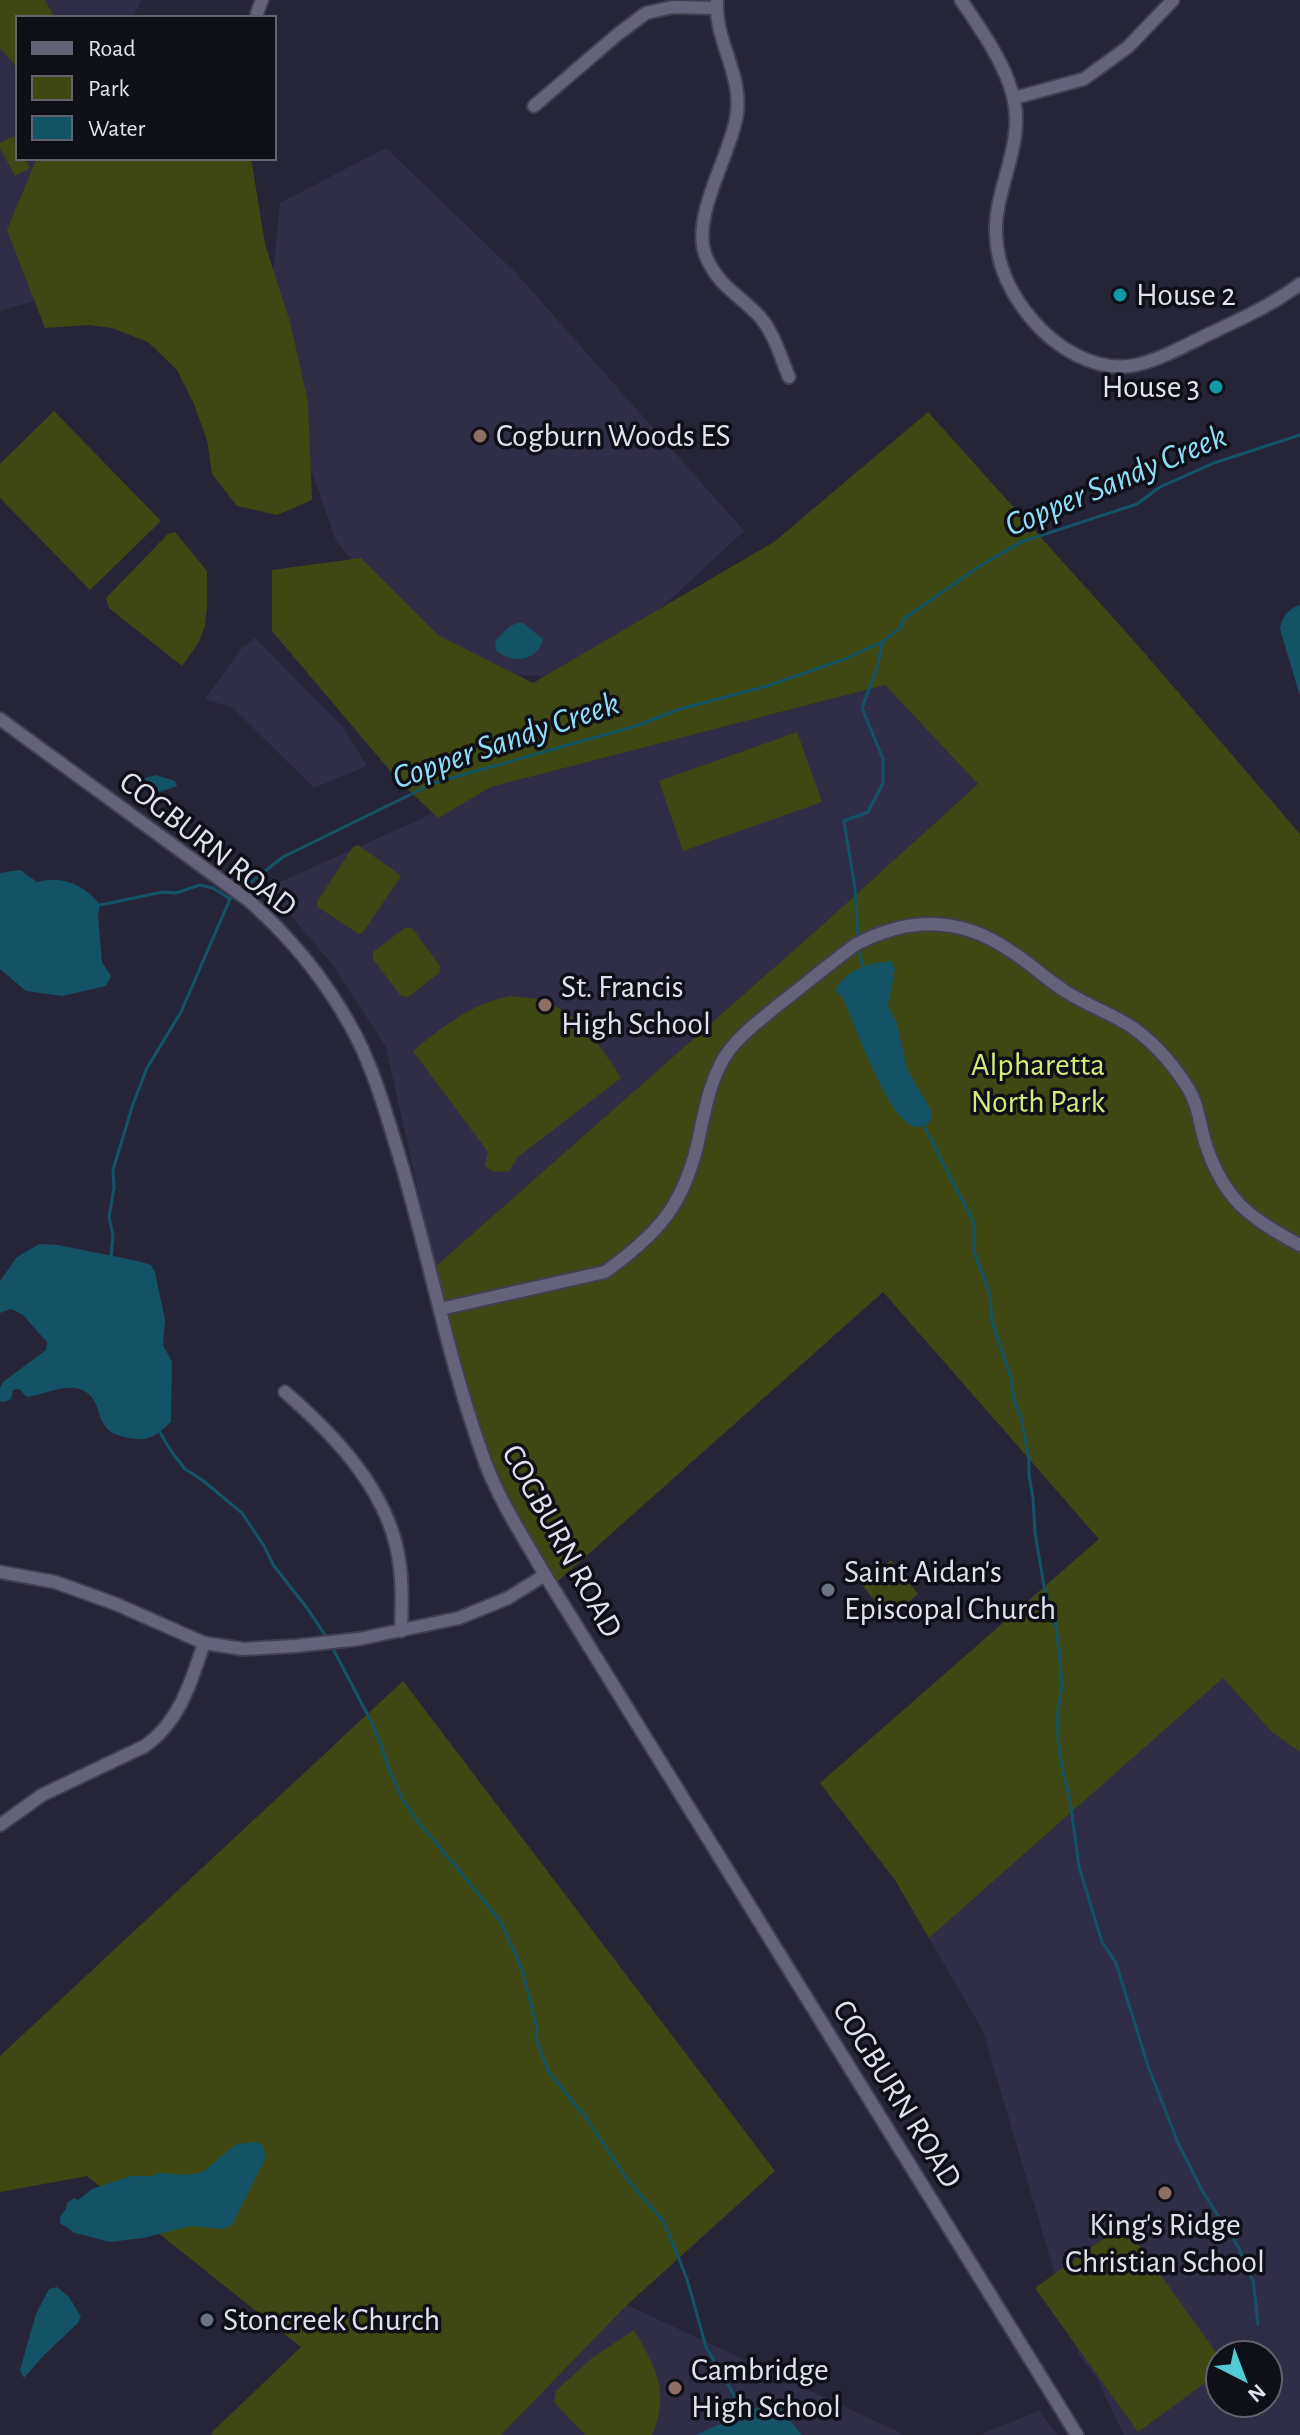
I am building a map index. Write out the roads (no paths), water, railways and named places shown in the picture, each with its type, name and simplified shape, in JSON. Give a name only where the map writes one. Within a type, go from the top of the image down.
[{"type":"street","points":[[961,0],[991,44],[1014,98],[1015,134],[997,218],[998,252],[1003,272],[1026,312],[1044,332],[1066,349],[1098,364],[1117,367],[1135,365],[1155,359],[1255,312],[1300,284]]},
{"type":"street","points":[[1014,98],[1084,79],[1101,69],[1128,47],[1173,0]]},
{"type":"street","points":[[534,106],[646,13],[673,7],[717,4],[723,42],[737,84],[739,101],[736,120],[708,206],[703,249],[719,280],[762,319],[789,377]]},
{"type":"street","name":"COGBURN ROAD","points":[[0,719],[248,900],[282,933],[318,976],[357,1039],[381,1096],[468,1413],[500,1498],[1077,2435]]},
{"type":"street","points":[[440,1309],[605,1272],[619,1262],[661,1224],[679,1198],[691,1169],[712,1082],[725,1056],[742,1035],[855,945],[899,928],[923,923],[968,930],[996,942],[1058,987],[1144,1036],[1187,1086],[1215,1168],[1235,1200],[1264,1226],[1300,1245]]},
{"type":"street","points":[[285,1392],[340,1446],[359,1470],[382,1509],[396,1544],[401,1631]]},
{"type":"street","points":[[0,1572],[55,1582],[116,1604],[204,1643],[243,1649],[359,1639],[459,1618],[508,1598],[545,1575]]},
{"type":"street","points":[[0,1825],[42,1795],[158,1737],[180,1707],[204,1643]]},
{"type":"water","points":[[1300,605],[1300,696],[1280,629],[1286,614]]},
{"type":"water","points":[[523,623],[543,639],[530,656],[509,658],[496,650],[495,641],[510,626]]},
{"type":"water","points":[[156,775],[175,781],[177,786],[160,792],[138,780]]},
{"type":"water","points":[[20,870],[37,882],[55,880],[72,883],[100,905],[102,962],[111,976],[106,986],[62,996],[26,991],[0,969],[0,873]]},
{"type":"water","points":[[891,961],[895,969],[888,1006],[897,1023],[907,1069],[932,1112],[930,1123],[919,1127],[902,1118],[892,1105],[843,999],[835,990],[845,977],[859,968]]},
{"type":"water","points":[[39,1244],[58,1245],[151,1265],[165,1320],[163,1345],[172,1362],[171,1422],[154,1436],[137,1439],[112,1432],[102,1421],[92,1397],[75,1388],[27,1397],[19,1389],[13,1390],[11,1399],[0,1401],[3,1382],[46,1350],[47,1342],[23,1315],[11,1309],[0,1313],[0,1281],[17,1257]]},
{"type":"water","points":[[257,2142],[262,2145],[266,2157],[232,2225],[223,2229],[191,2226],[143,2238],[110,2242],[75,2233],[60,2223],[67,2203],[74,2198],[78,2200],[92,2189],[131,2176],[203,2172],[238,2144]]},
{"type":"water","points":[[57,2287],[69,2297],[81,2317],[24,2378],[20,2370],[36,2314],[49,2289]]},
{"type":"water","points":[[775,2402],[802,2435],[695,2435],[764,2405]]},
{"type":"waterway","name":"Copper Sandy Creek","points":[[242,889],[283,857],[434,783],[639,725],[677,710],[767,686],[845,659],[882,642],[899,629],[905,618],[1021,542],[1137,504],[1160,487],[1214,463],[1300,435]]},
{"type":"waterway","points":[[858,937],[855,888],[844,821],[868,812],[883,783],[883,759],[862,708],[878,666],[882,642]]},
{"type":"waterway","points":[[100,905],[163,892],[176,893],[200,885],[213,888],[230,899]]},
{"type":"waterway","name":"Copper Sandy Creek","points":[[111,1257],[113,1235],[109,1217],[114,1188],[113,1170],[133,1104],[147,1068],[181,1012],[230,899],[236,894]]},
{"type":"waterway","points":[[859,949],[863,969]]},
{"type":"waterway","points":[[923,1124],[974,1223],[974,1252],[990,1294],[992,1322],[1021,1418],[1029,1458],[1035,1533],[1059,1649],[1062,1685],[1057,1719],[1059,1748],[1079,1867],[1102,1942],[1116,1963],[1148,2066],[1178,2143],[1203,2192],[1239,2248],[1253,2280],[1258,2324]]},
{"type":"waterway","name":"Copper Sandy Creek","points":[[158,1429],[185,1469],[242,1513],[274,1566],[325,1635]]},
{"type":"waterway","name":"Copper Sandy Creek","points":[[332,1647],[372,1723],[403,1800],[501,1922],[522,1969],[537,2028],[536,2038],[548,2071],[584,2115],[627,2179],[664,2222],[687,2279],[706,2347],[745,2414]]},
{"type":"place","name":"House 2","points":[[1120,295]]},
{"type":"place","name":"House 3","points":[[1216,387]]},
{"type":"place","name":"Cogburn Woods ES","points":[[480,436]]},
{"type":"place","name":"St. Francis High School","points":[[545,1005]]},
{"type":"place","name":"Saint Aidan's Episcopal Church","points":[[828,1590]]},
{"type":"place","name":"King's Ridge Christian School","points":[[1165,2193]]},
{"type":"place","name":"Stoncreek Church","points":[[207,2320]]},
{"type":"place","name":"Cambridge High School","points":[[675,2388]]},
{"type":"park label","name":"Alpharetta North Park","points":[[1038,1084]]}]
